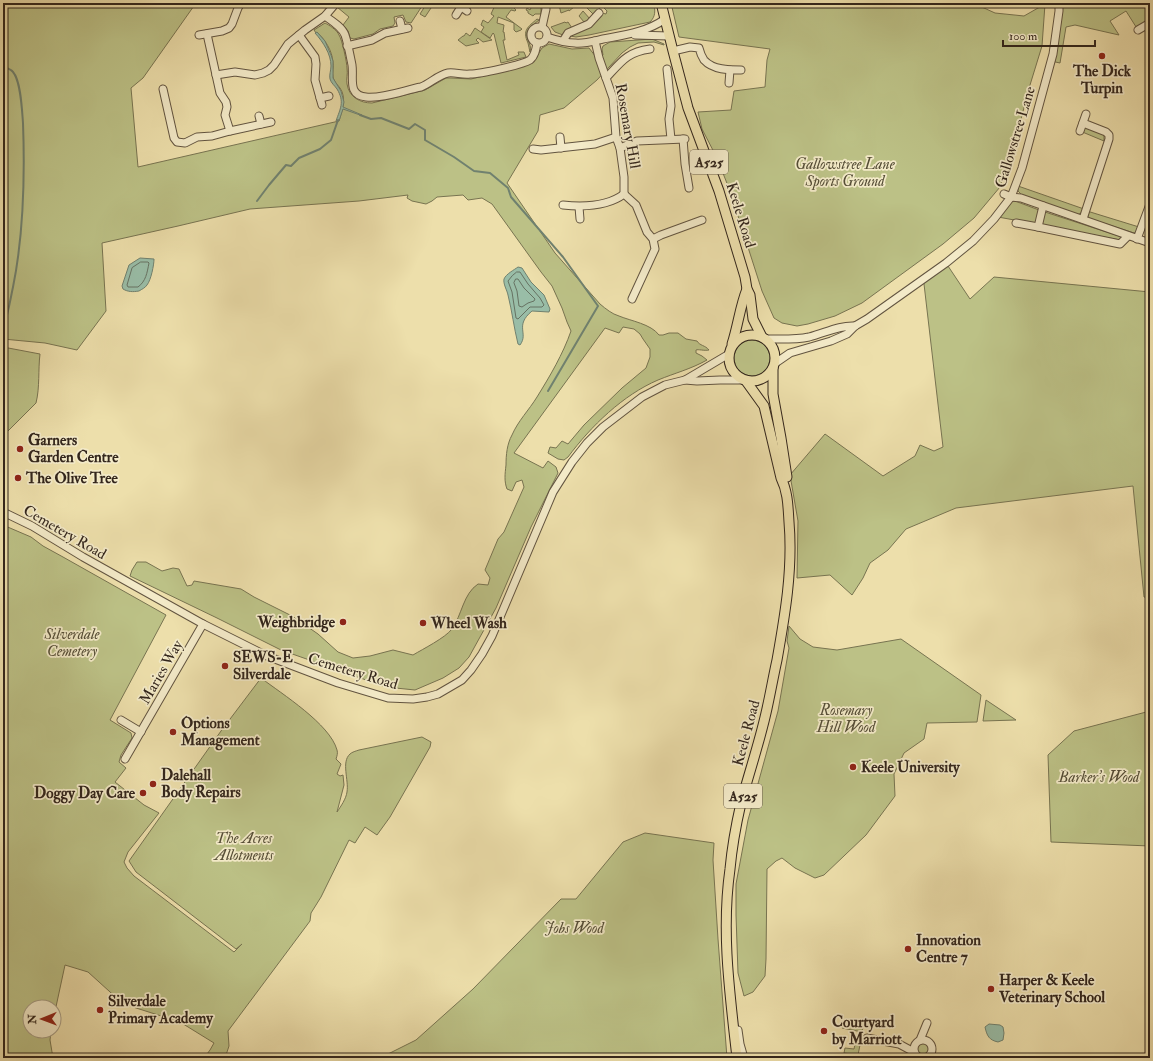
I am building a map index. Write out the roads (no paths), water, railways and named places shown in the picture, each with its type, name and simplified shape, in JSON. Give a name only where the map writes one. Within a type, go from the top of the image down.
[{"type":"main road","name":"Keele Road","points":[[662,3],[672,51],[688,108],[719,191],[750,295],[753,319],[764,338]]},
{"type":"main road","name":"Keele Road","points":[[730,351],[747,289]]},
{"type":"main road","points":[[752,335],[764,338],[773,349],[775,358],[774,366],[769,374],[761,380],[752,382],[745,380],[736,375],[730,368],[728,358],[730,351],[736,342],[743,336],[752,335]]},
{"type":"main road","name":"Keele Road","points":[[774,366],[773,394],[787,477],[785,486]]},
{"type":"main road","name":"Keele Road","points":[[737,1058],[732,1016],[726,929],[726,903],[729,871],[734,834],[766,713],[782,631],[788,596],[790,553],[790,529],[785,486],[764,406],[745,380]]},
{"type":"street","points":[[199,35],[222,31],[228,28],[232,24],[235,13],[241,3]]},
{"type":"street","points":[[216,75],[235,72],[255,75],[262,73],[274,65],[288,44],[325,16],[336,3]]},
{"type":"street","points":[[542,27],[546,9],[545,3]]},
{"type":"street","name":"Gallowstree Lane","points":[[774,366],[790,353],[831,341],[847,334],[855,326],[946,263],[973,241],[994,219],[1022,168],[1053,54],[1059,3]]},
{"type":"street","points":[[456,15],[461,7]]},
{"type":"street","points":[[563,41],[568,33],[589,24],[599,14]]},
{"type":"street","points":[[325,16],[342,30],[345,36],[352,67],[352,83],[355,92],[362,96],[373,97],[421,87],[446,74],[469,74],[508,67],[525,62],[532,57],[537,43]]},
{"type":"street","points":[[547,37],[576,44],[627,35],[649,28],[665,19]]},
{"type":"street","points":[[347,46],[372,40],[385,33],[405,28],[400,21]]},
{"type":"street","points":[[1138,30],[1150,23]]},
{"type":"street","points":[[540,26],[546,30],[547,37],[544,41],[537,43],[532,40],[531,32],[534,28],[540,26]]},
{"type":"street","points":[[302,32],[315,57],[315,80],[321,102],[329,96]]},
{"type":"street","points":[[207,34],[220,93],[226,102],[227,107],[225,115],[230,131]]},
{"type":"street","points":[[627,35],[651,34],[669,36]]},
{"type":"street","name":"Rosemary Hill","points":[[595,41],[599,58],[613,98],[616,137],[620,148],[624,176],[624,194]]},
{"type":"street","points":[[606,78],[625,58],[645,47]]},
{"type":"street","points":[[672,51],[690,47],[699,48],[704,60],[710,65],[730,70],[741,70]]},
{"type":"street","points":[[667,69],[671,106],[669,119],[671,139]]},
{"type":"street","points":[[729,83],[730,70]]},
{"type":"street","points":[[173,93],[164,92],[174,138],[177,142],[185,143],[197,137],[212,136],[271,122]]},
{"type":"street","points":[[1080,131],[1086,114]]},
{"type":"street","points":[[259,116],[261,124]]},
{"type":"street","points":[[1082,123],[1106,132],[1110,139],[1083,219]]},
{"type":"street","points":[[560,137],[561,148]]},
{"type":"street","points":[[533,149],[541,150],[594,144],[616,137]]},
{"type":"street","points":[[620,148],[637,141],[684,139],[684,164],[689,188]]},
{"type":"street","points":[[563,205],[580,207],[598,205],[619,198],[624,194],[636,204],[647,232],[653,239],[655,249],[632,299]]},
{"type":"street","points":[[1008,195],[1021,198],[1150,243]]},
{"type":"street","points":[[1138,239],[1150,204]]},
{"type":"street","points":[[1038,227],[1043,206]]},
{"type":"street","points":[[580,207],[580,219]]},
{"type":"street","points":[[653,239],[702,220]]},
{"type":"street","points":[[1016,223],[1120,244],[1128,236]]},
{"type":"street","name":"Gallowstree Lane","points":[[764,338],[804,338],[846,325],[855,326]]},
{"type":"street","name":"Cemetery Road","points":[[3,512],[32,526],[83,557],[203,624],[267,656],[338,683],[388,698],[413,699],[427,697],[438,694],[462,680],[482,654],[492,636],[553,492],[587,443],[603,427],[642,397],[666,385],[685,380],[730,351]]},
{"type":"street","name":"Cemetery Road","points":[[685,380],[697,382],[745,380]]},
{"type":"street","name":"Maries Way","points":[[125,759],[203,624]]},
{"type":"street","points":[[121,720],[141,732]]},
{"type":"street","points":[[732,1016],[737,1023],[744,1058]]},
{"type":"street","points":[[899,1044],[921,1058],[928,1057],[932,1050],[932,1046],[928,1041],[927,1022],[918,1041],[913,1047],[915,1054]]},
{"type":"street","points":[[867,1038],[899,1044],[925,1040],[928,1041]]},
{"type":"water","points":[[317,32],[325,41],[331,55],[333,61],[333,78],[341,91],[344,102],[343,107],[362,115],[343,109],[339,121],[336,121],[341,105],[341,98],[331,80],[330,57],[324,44],[315,33]]},
{"type":"water","points":[[140,258],[154,259],[152,272],[148,283],[139,291],[131,292],[123,289],[122,286],[129,265]]},
{"type":"water","points":[[518,267],[522,268],[531,282],[544,295],[550,309],[549,312],[532,311],[527,316],[523,325],[523,337],[520,345],[518,344],[508,293],[504,281],[506,275]]},
{"type":"water","points":[[989,1024],[1000,1025],[1003,1027],[1003,1040],[998,1042],[989,1037],[985,1027]]},
{"type":"waterway","points":[[3,66],[13,72],[18,82],[22,104],[24,164],[22,226],[17,267],[10,303],[3,328]]},
{"type":"waterway","points":[[360,115],[371,119],[381,118],[409,129],[415,124],[425,130],[425,140],[474,171],[490,173],[508,188],[511,197],[563,257],[598,306],[548,391]]},
{"type":"waterway","points":[[257,201],[286,165],[291,166],[299,158],[320,149],[331,140],[338,120]]},
{"type":"place","name":"The Dick Turpin","points":[[1102,56]]},
{"type":"place","name":"Garners Garden Centre","points":[[20,449]]},
{"type":"place","name":"The Olive Tree","points":[[18,478]]},
{"type":"place","name":"Weighbridge","points":[[343,622]]},
{"type":"place","name":"Wheel Wash","points":[[423,623]]},
{"type":"place","name":"SEWS-E Silverdale","points":[[225,666]]},
{"type":"place","name":"Options Management","points":[[173,732]]},
{"type":"place","name":"Keele University","points":[[853,767]]},
{"type":"place","name":"Dalehall Body Repairs","points":[[153,784]]},
{"type":"place","name":"Doggy Day Care","points":[[143,793]]},
{"type":"place","name":"Innovation Centre 7","points":[[908,949]]},
{"type":"place","name":"Harper & Keele Veterinary School","points":[[991,989]]},
{"type":"place","name":"Silverdale Primary Academy","points":[[100,1010]]},
{"type":"place","name":"Courtyard by Marriott","points":[[824,1031]]},
{"type":"park label","name":"Gallowstree Lane Sports Ground","points":[[845,172]]},
{"type":"park label","name":"Silverdale Cemetery","points":[[72,642]]},
{"type":"park label","name":"Rosemary Hill Wood","points":[[846,718]]},
{"type":"park label","name":"Barker's Wood","points":[[1099,777]]},
{"type":"park label","name":"The Acres Allotments","points":[[244,846]]},
{"type":"park label","name":"Jobs Wood","points":[[574,928]]}]
